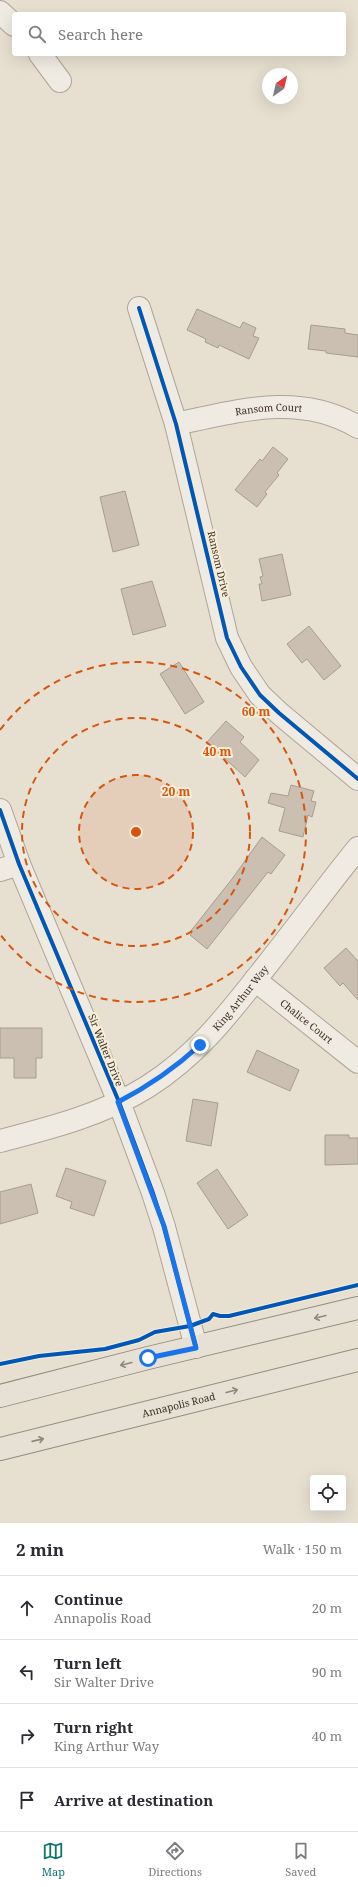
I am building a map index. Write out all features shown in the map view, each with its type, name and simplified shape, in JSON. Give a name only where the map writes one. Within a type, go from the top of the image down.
[{"type":"main road","points":[[0,1396],[358,1308]]},
{"type":"main road","name":"Annapolis Road","points":[[0,1449],[358,1360]]},
{"type":"street","points":[[0,12],[12,23]]},
{"type":"street","points":[[41,56],[60,81]]},
{"type":"street","name":"Ransom Drive","points":[[139,308],[176,424],[227,638],[241,667],[260,695],[279,713],[358,779]]},
{"type":"street","name":"Ransom Court","points":[[176,424],[260,408],[291,406],[325,412],[358,427]]},
{"type":"street","name":"Sir Walter Drive","points":[[0,810],[9,867],[118,1102],[164,1226],[196,1348]]},
{"type":"street","name":"King Arthur Way","points":[[0,1141],[77,1120],[146,1088],[183,1061],[223,1022],[358,848]]},
{"type":"street","name":"Chalice Court","points":[[255,980],[358,1062]]},
{"type":"building","points":[[197,309],[240,328],[243,322],[256,328],[253,336],[259,338],[249,359],[219,345],[218,348],[205,342],[206,339],[187,330]]},
{"type":"building","points":[[311,325],[345,329],[345,333],[358,335],[358,357],[308,349]]},
{"type":"building","points":[[273,447],[288,459],[277,473],[279,475],[265,492],[267,494],[257,507],[235,490],[260,459],[262,461]]},
{"type":"building","points":[[125,491],[139,545],[113,552],[100,497]]},
{"type":"building","points":[[282,554],[291,595],[262,601],[259,584],[262,584],[260,577],[263,576],[259,559]]},
{"type":"building","points":[[152,581],[166,626],[133,635],[121,589]]},
{"type":"building","points":[[309,626],[341,666],[324,680],[307,659],[302,663],[287,644]]},
{"type":"building","points":[[179,662],[204,702],[185,714],[160,674]]},
{"type":"building","points":[[226,721],[244,737],[240,742],[259,760],[245,777],[207,742]]},
{"type":"building","points":[[291,785],[314,791],[311,801],[316,802],[312,817],[308,815],[303,837],[279,831],[285,808],[268,803],[271,793],[288,796]]},
{"type":"building","points":[[262,837],[285,855],[271,874],[268,872],[207,949],[190,935],[192,933],[190,932],[232,879]]},
{"type":"building","points":[[346,948],[358,961],[358,1000],[343,983],[340,986],[324,968]]},
{"type":"building","points":[[0,1028],[42,1028],[42,1058],[36,1058],[36,1078],[14,1078],[14,1058],[0,1058]]},
{"type":"building","points":[[257,1050],[299,1070],[290,1091],[247,1072]]},
{"type":"building","points":[[193,1099],[218,1103],[211,1146],[186,1141]]},
{"type":"building","points":[[325,1135],[349,1135],[349,1138],[358,1138],[358,1164],[325,1165]]},
{"type":"building","points":[[66,1168],[106,1181],[94,1216],[70,1208],[72,1202],[56,1196]]},
{"type":"building","points":[[217,1169],[248,1215],[228,1229],[197,1183]]},
{"type":"building","points":[[31,1184],[38,1213],[0,1224],[0,1192]]},
{"type":"cycle path","points":[[139,308],[176,424],[227,638],[241,667],[260,695],[279,713],[358,779]]},
{"type":"cycle path","points":[[0,810],[19,864],[119,1102],[153,1193],[164,1227],[196,1347]]},
{"type":"cycle path","points":[[0,1364],[39,1356],[105,1349],[139,1340],[155,1332],[190,1326],[209,1319],[213,1314],[229,1316],[358,1285]]},
{"type":"route","points":[[148,1358],[196,1348],[164,1226],[118,1102],[146,1088],[164,1076],[200,1045]]}]
